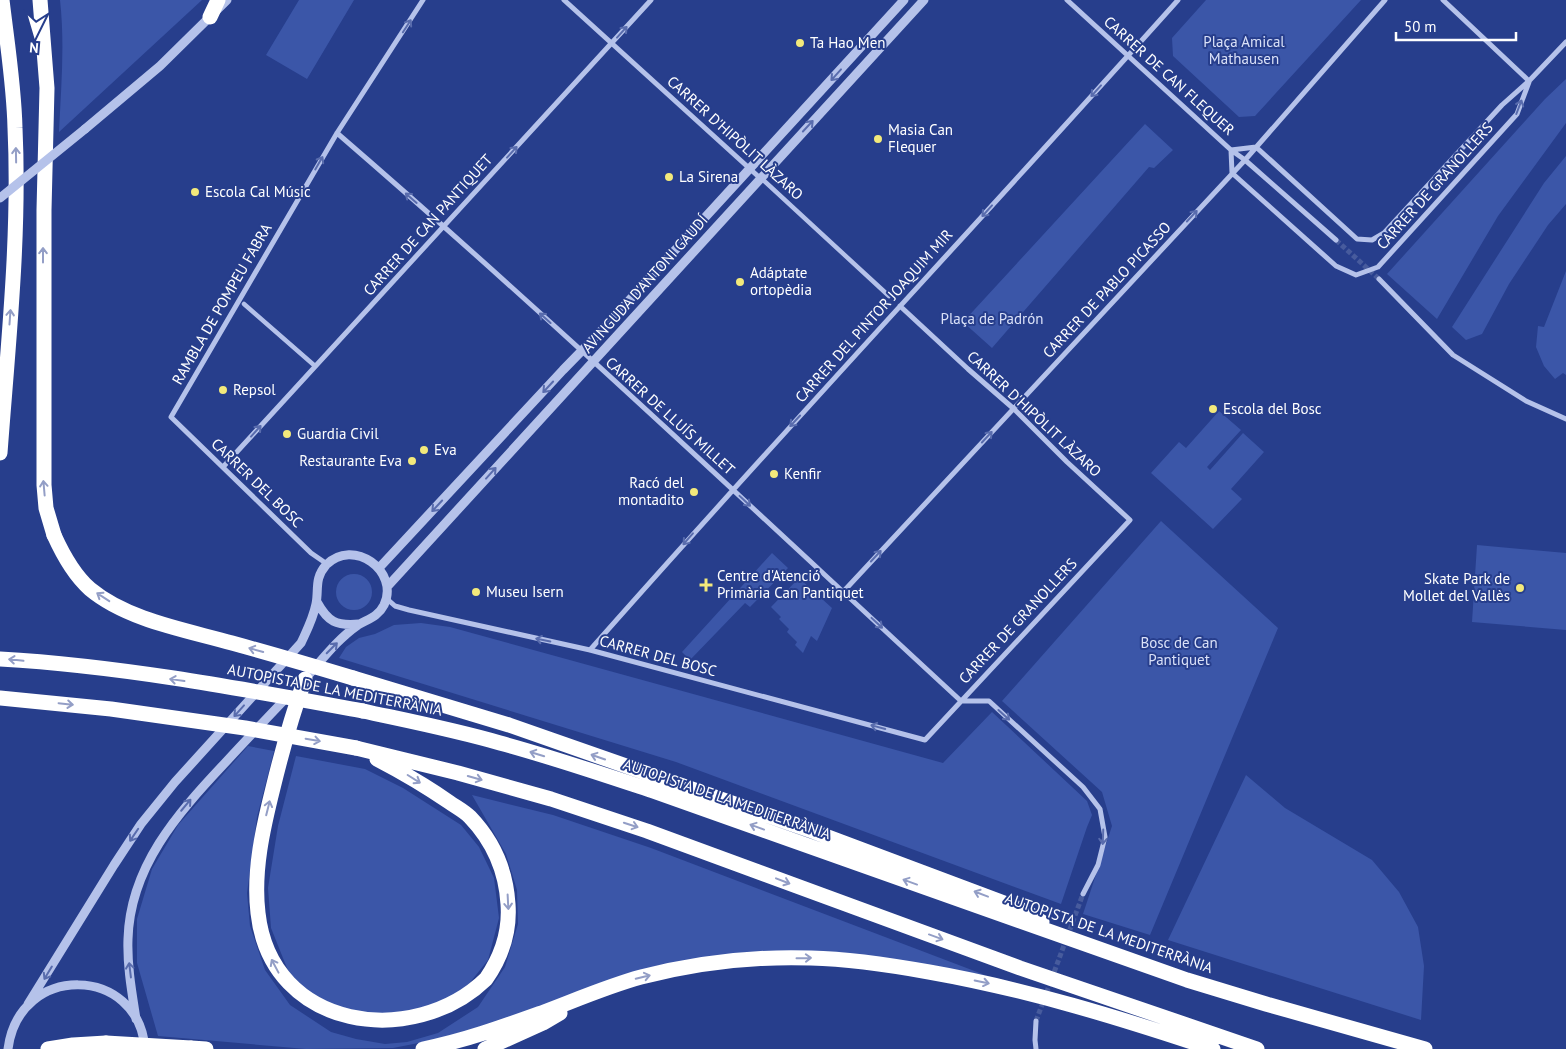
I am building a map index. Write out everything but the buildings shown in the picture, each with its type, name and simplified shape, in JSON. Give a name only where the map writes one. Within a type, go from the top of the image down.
[{"type":"highway","points":[[0,453],[13,278],[16,192],[15,127],[2,0]]},
{"type":"highway","points":[[40,0],[47,88],[44,210],[44,485],[46,508],[61,552],[90,588],[130,613],[508,725],[856,847],[1025,911],[1072,940]]},
{"type":"highway","points":[[210,17],[218,0]]},
{"type":"highway","name":"AUTOPISTA DE LA MEDITERRÀNIA","points":[[0,659],[93,668],[178,680],[363,711],[500,742],[653,790],[1187,980],[1424,1049]]},
{"type":"highway","points":[[305,679],[281,756],[260,845],[257,891],[260,930],[275,968],[285,983],[308,1008],[324,1018],[358,1031],[401,1033],[424,1028],[444,1018],[461,1006],[481,985],[497,962],[503,946],[508,924],[507,889],[495,852],[485,836],[468,816],[406,774],[356,748]]},
{"type":"highway","points":[[0,698],[111,709],[245,728],[356,748],[533,794],[647,831],[1098,995],[1213,1049]]},
{"type":"highway","points":[[423,1049],[476,1035],[639,978],[717,963],[754,959],[820,958],[893,965],[952,976],[1257,1049]]},
{"type":"highway","points":[[485,1049],[543,1024],[596,992]]},
{"type":"highway","points":[[48,1049],[106,1043],[206,1049]]},
{"type":"street","points":[[0,198],[160,66],[227,0]]},
{"type":"street","name":"RAMBLA DE POMPEU FABRA","points":[[171,417],[337,133],[423,0]]},
{"type":"street","name":"CARRER D'HIPÒLIT LÀZARO","points":[[564,0],[888,296]]},
{"type":"street","name":"CARRER DE CAN PANTIQUET","points":[[223,467],[651,0]]},
{"type":"street","name":"AVINGUDA D'ANTONI GAUDÍ","points":[[379,568],[602,330],[904,0]]},
{"type":"street","name":"AVINGUDA D'ANTONI GAUDÍ","points":[[387,586],[924,0]]},
{"type":"street","name":"CARRER DE CAN FLEQUER","points":[[1067,0],[1231,150],[1245,160],[1336,240]]},
{"type":"street","name":"CARRER DEL PINTOR JOAQUIM MIR","points":[[590,650],[732,489],[1178,0]]},
{"type":"street","name":"CARRER DE PABLO PICASSO","points":[[843,592],[1245,160],[1385,0]]},
{"type":"street","points":[[1443,0],[1529,81]]},
{"type":"street","name":"CARRER DE GRANOLLERS","points":[[1256,147],[1357,239],[1372,240],[1384,233],[1502,105],[1529,81],[1566,42]]},
{"type":"street","name":"CARRER DE GRANOLLERS","points":[[1232,173],[1336,266],[1356,275],[1378,266],[1517,114],[1529,81]]},
{"type":"street","name":"CARRER DE LLUÍS MILLET","points":[[337,133],[444,226],[961,701]]},
{"type":"street","name":"CARRER DE CAN FLEQUER","points":[[1231,150],[1256,147]]},
{"type":"street","name":"CARRER DE CAN FLEQUER","points":[[1231,150],[1232,173]]},
{"type":"street","points":[[1378,279],[1454,355],[1526,401],[1566,420]]},
{"type":"street","points":[[244,304],[315,366]]},
{"type":"street","name":"CARRER D'HIPÒLIT LÀZARO","points":[[900,306],[1014,409],[1067,462],[1130,520]]},
{"type":"street","name":"CARRER DEL BOSC","points":[[171,417],[311,554],[327,564]]},
{"type":"street","name":"CARRER DE GRANOLLERS","points":[[925,740],[1130,520]]},
{"type":"street","points":[[8,1049],[16,1021],[141,824],[175,782],[301,643],[312,621],[317,602],[316,589],[320,573],[327,564],[337,557],[355,554],[369,559],[379,568],[387,586],[386,598],[381,610],[371,620],[359,624],[338,624],[329,619],[317,602]]},
{"type":"street","name":"CARRER DEL BOSC","points":[[386,598],[395,606],[409,610],[590,650],[925,740]]},
{"type":"street","points":[[136,1018],[128,959],[128,939],[130,921],[142,874],[152,852],[184,807],[305,679],[327,652],[359,624]]},
{"type":"street","points":[[961,701],[989,701],[1083,787],[1100,809],[1105,836],[1098,865],[1084,894]]},
{"type":"street","points":[[28,1004],[44,993],[61,986],[86,985],[110,992],[129,1008],[136,1018],[142,1030],[145,1049]]},
{"type":"street","points":[[1036,1021],[1034,1040],[1036,1049]]},
{"type":"green space","points":[[60,0],[202,0],[59,132],[62,82]]},
{"type":"green space","points":[[299,0],[354,0],[307,79],[266,55]]},
{"type":"green space","name":"Plaça Amical Mathausen","points":[[1206,0],[1361,0],[1255,116],[1239,117],[1173,56],[1172,38]]},
{"type":"green space","points":[[1566,79],[1566,123],[1498,216],[1437,319],[1387,274],[1545,99]]},
{"type":"green space","name":"Plaça de Padrón","points":[[1145,124],[1173,150],[1154,168],[1149,167],[992,348],[963,322]]},
{"type":"green space","points":[[1566,156],[1566,204],[1548,225],[1509,284],[1482,334],[1466,340],[1452,327],[1544,183]]},
{"type":"green space","points":[[1566,271],[1566,375],[1563,373],[1555,379],[1544,366],[1536,347],[1538,326],[1544,327]]},
{"type":"green space","points":[[1219,411],[1241,430],[1207,467],[1210,470],[1243,433],[1264,452],[1231,489],[1242,499],[1213,529],[1151,473],[1179,442],[1186,448]]},
{"type":"green space","name":"Bosc de Can Pantiquet","points":[[1161,521],[1278,628],[1150,935],[1083,914],[1112,826],[1102,792],[1002,701]]},
{"type":"green space","name":"Skate Park de Mollet del Vallès","points":[[1477,545],[1566,553],[1566,630],[1472,622]]},
{"type":"green space","points":[[772,553],[788,568],[750,607],[745,603],[690,660],[682,652]]},
{"type":"green space","points":[[354,574],[361,575],[367,579],[371,585],[371,599],[367,605],[361,609],[354,610],[347,609],[341,605],[337,599],[336,592],[337,585],[341,579],[347,575]]},
{"type":"green space","points":[[799,578],[832,608],[817,641],[811,636],[803,653],[795,645],[797,642],[787,632],[789,629],[779,619],[781,617],[771,607]]},
{"type":"green space","points":[[421,623],[450,627],[943,763],[992,712],[1087,801],[1092,815],[1061,904],[676,762],[339,658],[346,647],[359,638],[375,634],[394,625]]},
{"type":"green space","points":[[248,746],[274,751],[257,817],[247,893],[250,926],[265,970],[290,1005],[331,1032],[385,1044],[407,1042],[438,1033],[478,1007],[505,967],[518,924],[517,890],[506,854],[472,795],[553,815],[651,848],[985,975],[839,952],[748,952],[660,965],[490,1024],[434,1040],[393,1048],[306,1049],[158,1036],[137,963],[137,919],[152,869],[178,825]]},
{"type":"green space","points":[[296,756],[365,769],[403,788],[461,825],[479,847],[494,878],[499,918],[488,960],[460,995],[386,1024],[320,1003],[289,973],[271,928],[268,888],[278,826]]},
{"type":"green space","points":[[1246,775],[1285,808],[1372,860],[1399,892],[1418,927],[1424,966],[1421,1020],[1168,940]]},
{"type":"tunnel","points":[[1336,240],[1379,279]]},
{"type":"tunnel","points":[[1036,1021],[1083,894]]},
{"type":"place","name":"Ta Hao Men","points":[[800,43]]},
{"type":"place","name":"Masia Can Flequer","points":[[878,139]]},
{"type":"place","name":"La Sirena","points":[[669,177]]},
{"type":"place","name":"Escola Cal Músic","points":[[195,192]]},
{"type":"place","name":"Adáptate ortopèdia","points":[[740,282]]},
{"type":"place","name":"Repsol","points":[[223,390]]},
{"type":"place","name":"Escola del Bosc","points":[[1213,409]]},
{"type":"place","name":"Guardia Civil","points":[[287,434]]},
{"type":"place","name":"Eva","points":[[424,450]]},
{"type":"place","name":"Restaurante Eva","points":[[412,461]]},
{"type":"place","name":"Kenfir","points":[[774,474]]},
{"type":"place","name":"Racó del montadito","points":[[694,492]]},
{"type":"place","name":"Centre d'Atenció Primària Can Pantiquet","points":[[706,585]]},
{"type":"place","name":"Skate Park de Mollet del Vallès","points":[[1520,588]]},
{"type":"place","name":"Museu Isern","points":[[476,592]]}]
